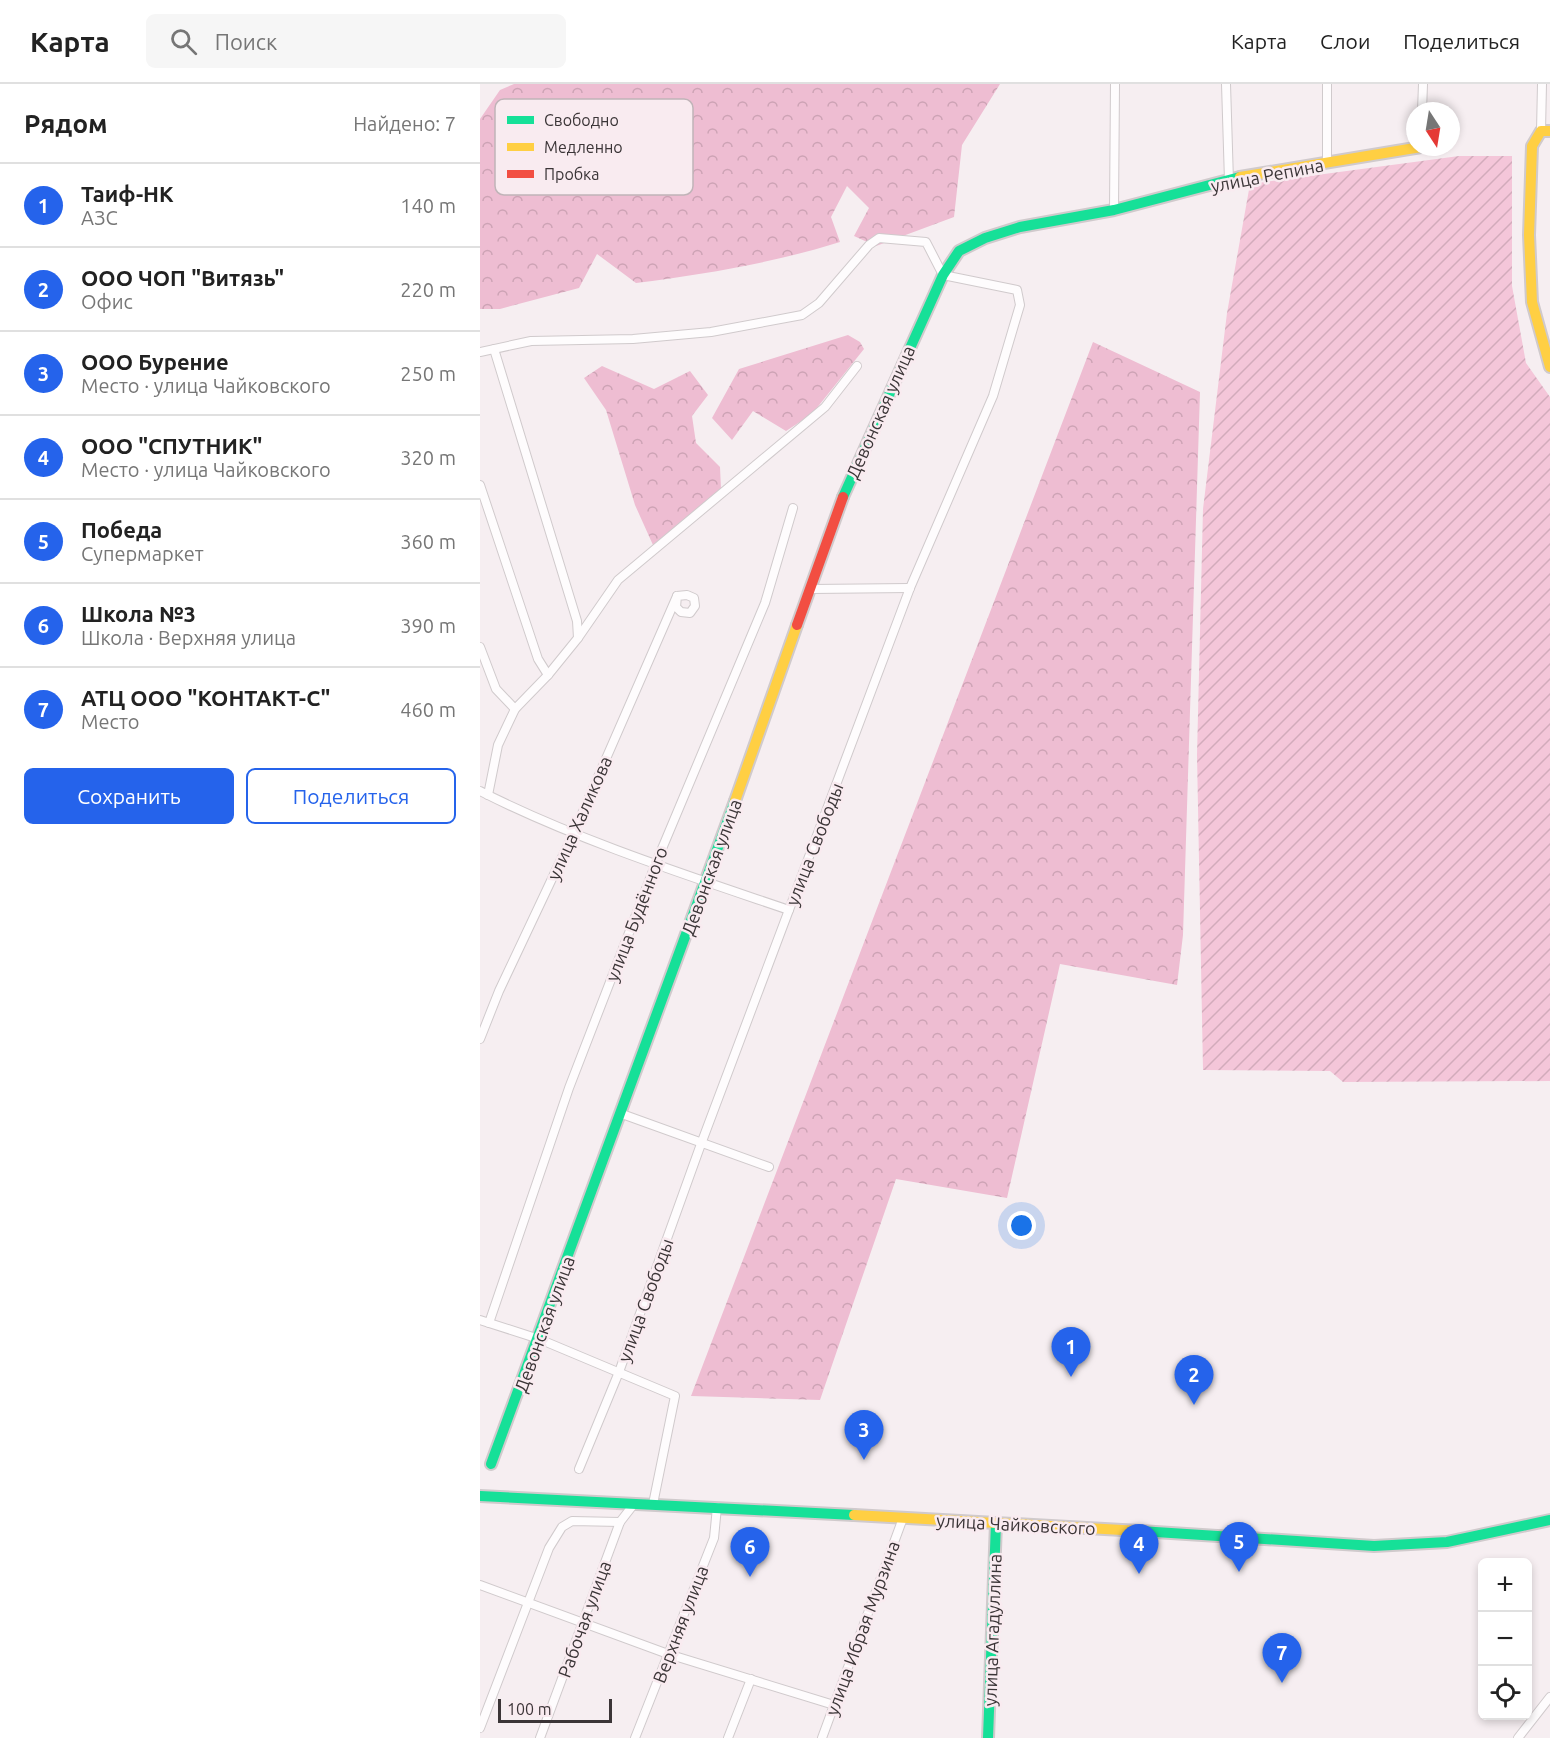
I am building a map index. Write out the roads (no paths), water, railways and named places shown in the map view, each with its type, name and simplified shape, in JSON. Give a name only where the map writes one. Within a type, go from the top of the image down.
[{"type":"street","points":[[1114,210],[1115,84]]},
{"type":"street","points":[[1226,84],[1229,181]]},
{"type":"street","points":[[1327,84],[1327,162]]},
{"type":"street","points":[[1422,102],[1423,84]]},
{"type":"street","points":[[1542,84],[1545,131],[1532,146],[1529,235],[1532,302],[1550,367]]},
{"type":"street","name":"улица Репина","points":[[943,275],[959,251],[985,238],[1020,227],[1114,210],[1168,193],[1327,162],[1406,150]]},
{"type":"street","points":[[480,352],[531,341],[633,339],[711,332],[802,315],[819,303],[868,245],[879,238],[926,242],[943,275]]},
{"type":"street","name":"улица Свободы","points":[[579,1469],[619,1372],[701,1144],[910,588],[993,396],[1020,305],[1017,290],[943,275]]},
{"type":"street","name":"Девонская улица","points":[[491,1464],[539,1340],[706,882],[846,490],[891,385],[943,275]]},
{"type":"street","points":[[494,350],[577,621],[578,638]]},
{"type":"street","points":[[488,795],[498,745],[515,709],[548,675],[578,638],[618,580],[825,407],[857,366]]},
{"type":"street","points":[[480,485],[538,659],[548,675]]},
{"type":"street","name":"улица Будённого","points":[[489,1323],[569,1088],[656,863],[765,603],[793,508]]},
{"type":"street","points":[[811,589],[910,588]]},
{"type":"street","name":"улица Халикова","points":[[480,1039],[499,991],[574,832],[676,596]]},
{"type":"street","points":[[480,647],[496,689],[515,709]]},
{"type":"street","points":[[480,791],[574,832],[706,882],[789,910]]},
{"type":"street","points":[[621,1114],[769,1167]]},
{"type":"street","points":[[480,1320],[539,1340],[675,1396],[653,1504]]},
{"type":"street","name":"улица Чайковского","points":[[480,1496],[717,1507],[1374,1546],[1447,1542],[1550,1520]]},
{"type":"street","name":"Рабочая улица","points":[[540,1738],[620,1522],[634,1504]]},
{"type":"street","name":"Верхняя улица","points":[[635,1738],[714,1538],[717,1507]]},
{"type":"street","name":"улица Ибрая Мурзина","points":[[822,1738],[903,1518]]},
{"type":"street","points":[[480,1728],[504,1672],[549,1548],[562,1527],[573,1521],[620,1522]]},
{"type":"street","name":"улица Агадуллина","points":[[988,1738],[996,1523]]},
{"type":"street","points":[[480,1585],[668,1654],[834,1705]]},
{"type":"street","points":[[728,1738],[751,1679]]},
{"type":"street","points":[[1518,1738],[1550,1697]]},
{"type":"place","name":"Таиф-НК","points":[[1071,1377]]},
{"type":"place","name":"ООО ЧОП \"Витязь\"","points":[[1194,1405]]},
{"type":"place","name":"ООО Бурение","points":[[864,1460]]},
{"type":"place","name":"Победа","points":[[1239,1572]]},
{"type":"place","name":"ООО \"СПУТНИК\"","points":[[1139,1574]]},
{"type":"place","name":"Школа №3","points":[[750,1577]]},
{"type":"place","name":"АТЦ ООО \"КОНТАКТ-С\"","points":[[1282,1683]]}]
